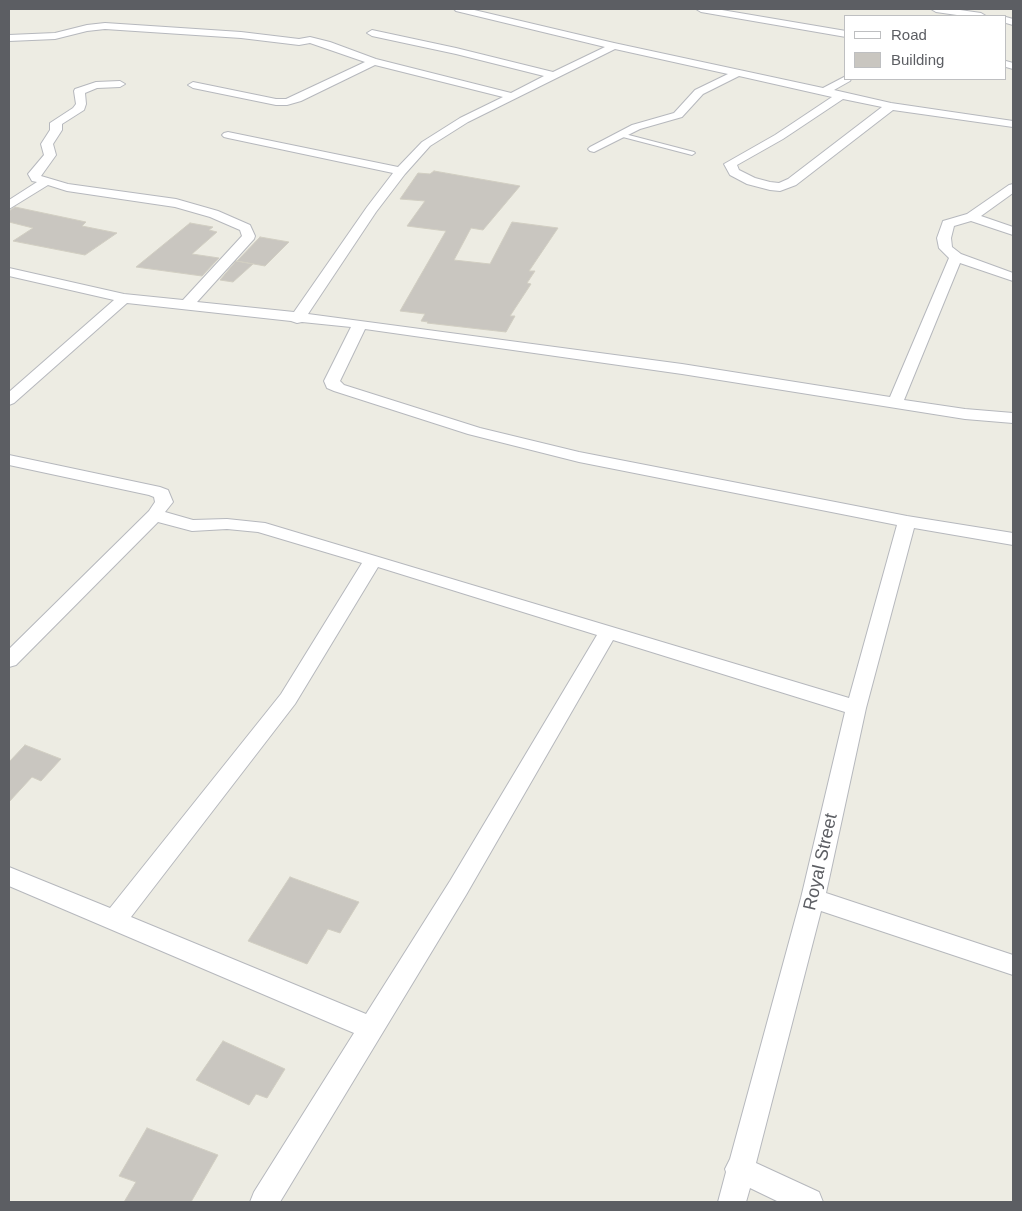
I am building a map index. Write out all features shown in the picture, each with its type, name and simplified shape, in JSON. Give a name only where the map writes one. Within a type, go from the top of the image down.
[{"type":"street","points":[[459,9],[614,46],[891,106],[1013,124]]},
{"type":"street","points":[[701,9],[844,34]]},
{"type":"street","points":[[938,9],[975,15]]},
{"type":"street","points":[[9,38],[54,36],[87,28],[105,26],[241,35],[299,42],[310,40],[374,62],[393,65],[512,96]]},
{"type":"street","points":[[372,33],[456,51],[556,76]]},
{"type":"street","points":[[297,318],[371,210],[401,171],[426,144],[464,120],[614,46]]},
{"type":"street","points":[[193,85],[276,102],[287,102],[297,100],[374,62]]},
{"type":"street","points":[[594,149],[636,127],[678,115],[699,92],[740,72]]},
{"type":"street","points":[[825,91],[844,80]]},
{"type":"street","points":[[120,84],[96,85],[79,91],[81,104],[78,110],[56,123],[56,130],[47,144],[50,155],[34,174],[36,178],[45,182],[67,187],[176,203],[214,214],[245,228],[249,236],[186,305]]},
{"type":"street","points":[[842,95],[779,137],[730,164],[734,172],[751,181],[770,186],[780,187],[786,185],[891,106]]},
{"type":"street","points":[[228,135],[401,171]]},
{"type":"street","points":[[9,205],[45,182]]},
{"type":"street","points":[[1013,188],[971,217],[948,224],[944,238],[946,248],[956,257],[1013,277]]},
{"type":"street","points":[[971,217],[1013,230]]},
{"type":"street","points":[[895,403],[956,257]]},
{"type":"street","points":[[9,272],[124,298],[360,324],[682,369],[965,414],[1013,418]]},
{"type":"street","points":[[9,400],[124,298]]},
{"type":"street","points":[[360,324],[332,381],[332,385],[338,388],[474,431],[579,457],[907,521],[1013,539]]},
{"type":"street","points":[[9,460],[154,491],[162,494],[164,502],[155,515],[9,660]]},
{"type":"street","points":[[155,515],[192,526],[227,524],[260,527],[856,708]]},
{"type":"street","name":"Royal Street","points":[[732,1202],[739,1169],[813,898],[856,708],[907,521]]},
{"type":"street","points":[[115,919],[288,699],[373,560]]},
{"type":"street","points":[[264,1202],[514,794],[571,694],[608,634]]},
{"type":"street","points":[[9,876],[372,1028]]},
{"type":"street","points":[[813,898],[1013,965]]},
{"type":"street","points":[[739,1169],[809,1202]]},
{"type":"lane","points":[[621,135],[692,153]]},
{"type":"building","points":[[434,171],[520,186],[483,230],[471,228],[454,260],[490,264],[512,222],[558,228],[529,271],[535,271],[527,283],[531,284],[510,316],[515,316],[506,332],[427,323],[421,321],[425,314],[400,311],[446,231],[407,226],[425,201],[400,199],[418,173],[430,174]]},
{"type":"building","points":[[15,207],[86,222],[82,226],[117,233],[85,255],[13,241],[33,228],[9,222],[9,211]]},
{"type":"building","points":[[190,223],[213,227],[209,230],[217,232],[192,254],[219,258],[202,276],[136,267]]},
{"type":"building","points":[[260,237],[289,242],[265,266],[237,261]]},
{"type":"building","points":[[236,261],[253,264],[233,282],[220,280]]},
{"type":"building","points":[[25,745],[61,759],[41,781],[32,777],[9,802],[9,762]]},
{"type":"building","points":[[290,877],[359,902],[340,933],[328,929],[307,964],[248,941]]},
{"type":"building","points":[[223,1041],[285,1069],[267,1098],[256,1094],[249,1105],[196,1080]]},
{"type":"building","points":[[147,1128],[218,1155],[191,1202],[124,1202],[136,1182],[119,1176]]}]
